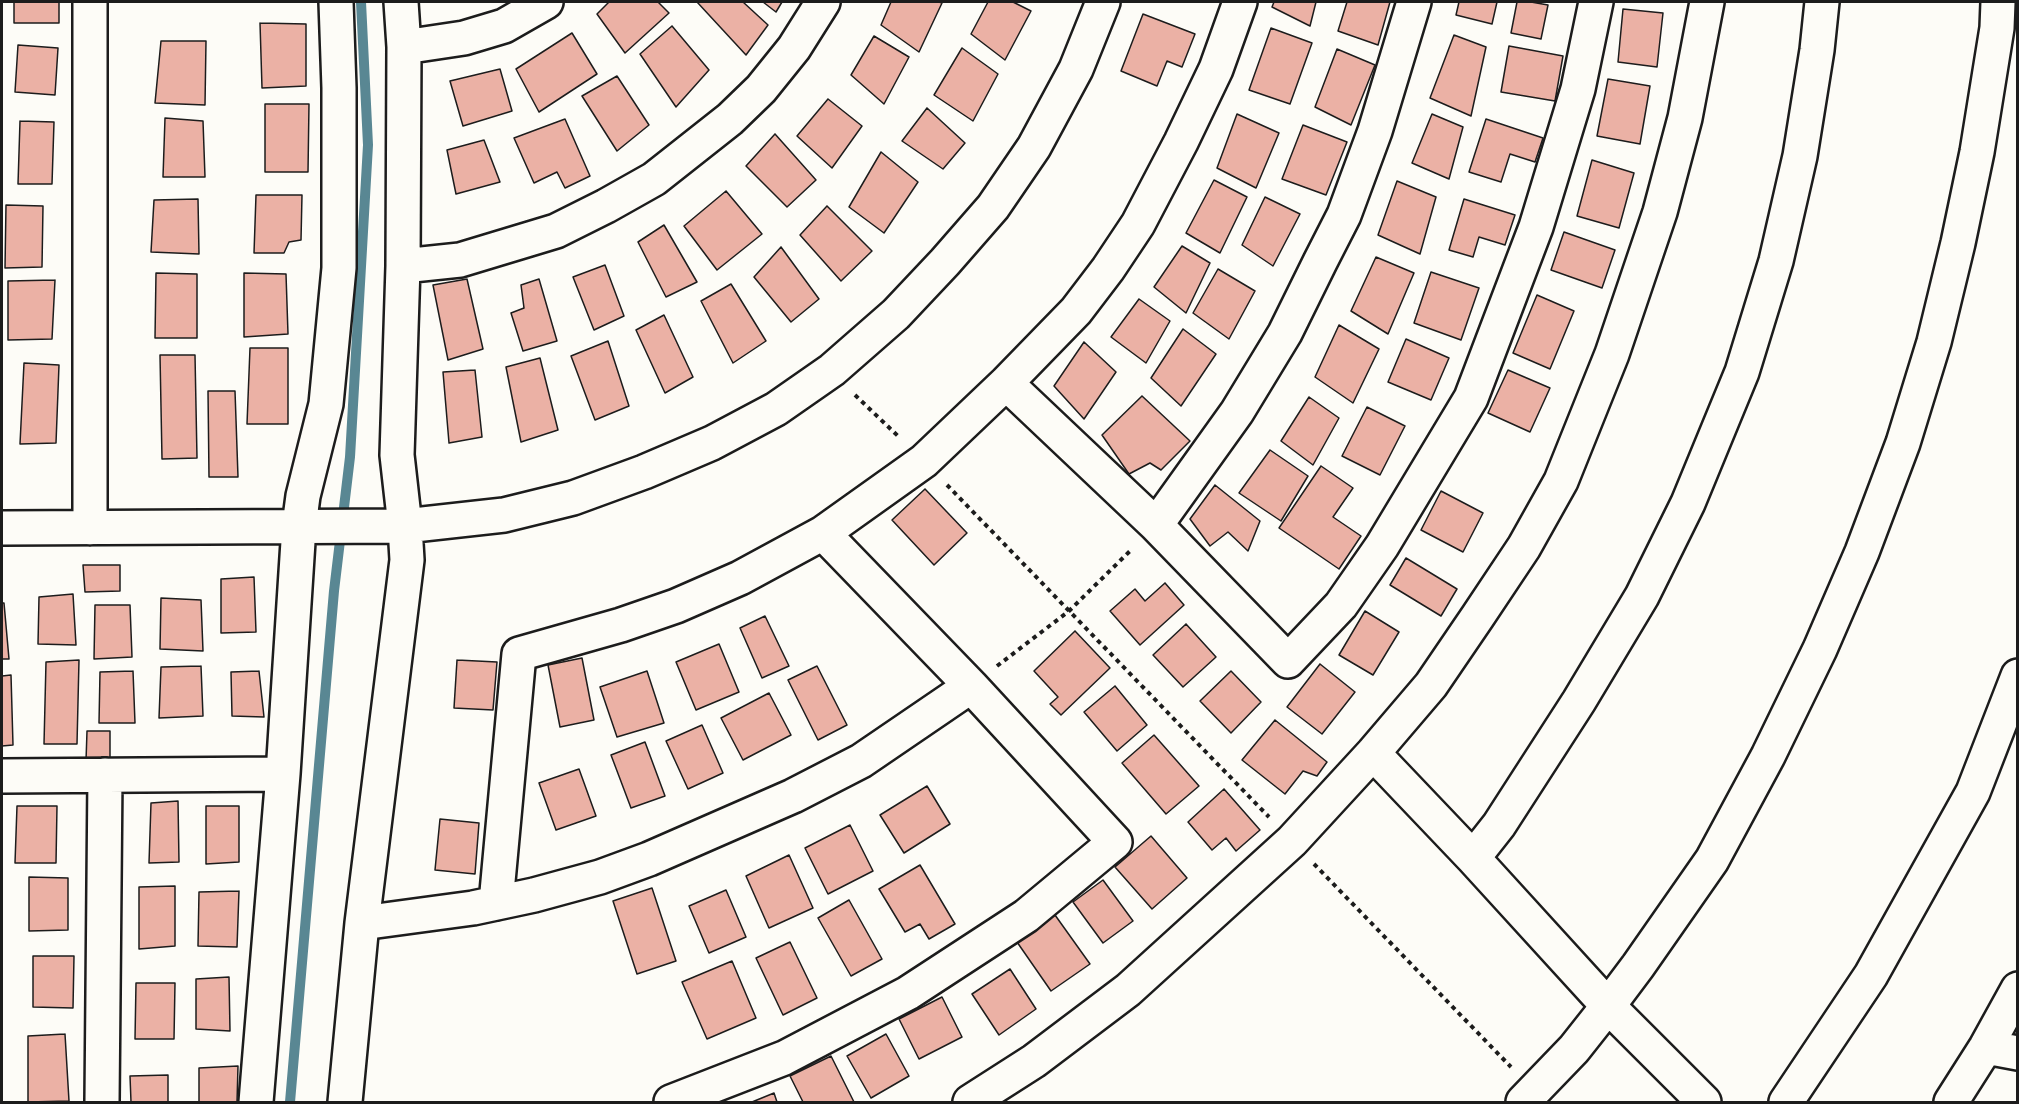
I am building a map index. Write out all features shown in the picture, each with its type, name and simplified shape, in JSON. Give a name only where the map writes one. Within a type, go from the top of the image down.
[{"type":"street","points":[[90,2],[90,528]]},
{"type":"street","points":[[256,1102],[283,774],[314,526],[303,496],[326,404],[339,268],[339,88],[336,2]]},
{"type":"street","points":[[345,1102],[362,923],[407,560],[397,455],[403,266],[404,47],[401,2]]},
{"type":"street","points":[[404,47],[465,38],[504,26],[546,2]]},
{"type":"street","points":[[403,266],[460,260],[556,231],[654,179],[729,119],[761,88],[794,48],[823,2]]},
{"type":"street","points":[[2,528],[367,527],[405,526],[504,515],[573,498],[644,472],[712,443],[776,409],[832,370],[896,314],[945,262],[993,207],[1034,147],[1076,69],[1104,2]]},
{"type":"street","points":[[496,903],[519,654],[621,625],[676,606],[740,578],[823,533],[924,461],[1006,383],[1076,311],[1108,269],[1138,224],[1182,142],[1216,69],[1240,2]]},
{"type":"street","points":[[1156,525],[1237,412],[1285,333],[1344,215],[1375,131],[1414,2]]},
{"type":"street","points":[[1006,383],[1156,525],[1288,661],[1341,605],[1382,546],[1470,398],[1536,227],[1578,89],[1596,2]]},
{"type":"street","points":[[970,1102],[1034,1061],[1128,990],[1292,841],[1373,753],[1438,675],[1524,547],[1561,481],[1612,354],[1660,212],[1685,118],[1707,2]]},
{"type":"street","points":[[1473,858],[1499,825],[1573,711],[1642,596],[1688,503],[1742,372],[1776,261],[1800,156],[1817,50],[1822,2]]},
{"type":"street","points":[[1528,1097],[1574,1049],[1608,1006],[1712,860],[1768,756],[1820,649],[1862,552],[1904,443],[1934,342],[1977,152],[1997,28],[1998,2]]},
{"type":"street","points":[[671,1102],[784,1058],[908,993],[1026,916],[1115,842],[971,686],[823,533]]},
{"type":"street","points":[[1786,1102],[1871,975],[1973,792],[2018,676]]},
{"type":"street","points":[[362,923],[534,895],[589,880],[649,859],[793,796],[861,761],[971,686]]},
{"type":"street","points":[[1373,753],[1473,858],[1608,1006],[1704,1102]]},
{"type":"street","points":[[2,776],[283,774]]},
{"type":"street","points":[[102,1102],[105,775]]},
{"type":"street","points":[[1951,1102],[1986,1047],[2018,989]]},
{"type":"street","points":[[1986,1047],[2018,1053]]},
{"type":"path","points":[[855,395],[924,461],[1292,841],[1528,1097]]},
{"type":"path","points":[[971,686],[1069,611],[1156,525]]},
{"type":"building","points":[[14,2],[59,2],[59,23],[14,23]]},
{"type":"building","points":[[609,2],[658,2],[669,13],[625,53],[597,14]]},
{"type":"building","points":[[697,2],[743,2],[768,25],[746,55]]},
{"type":"building","points":[[763,2],[782,2],[776,12]]},
{"type":"building","points":[[891,2],[942,3],[919,52],[881,25]]},
{"type":"building","points":[[988,2],[1013,2],[1031,11],[1005,60],[971,34]]},
{"type":"building","points":[[1274,2],[1316,2],[1310,26],[1272,7]]},
{"type":"building","points":[[1347,2],[1390,2],[1378,45],[1338,31]]},
{"type":"building","points":[[1459,2],[1497,2],[1492,24],[1456,15]]},
{"type":"building","points":[[1517,2],[1548,5],[1541,39],[1511,33]]},
{"type":"building","points":[[1623,9],[1663,13],[1657,67],[1618,62]]},
{"type":"building","points":[[1143,14],[1195,34],[1182,67],[1167,61],[1157,86],[1121,71]]},
{"type":"building","points":[[260,23],[306,24],[306,86],[262,88]]},
{"type":"building","points":[[672,26],[709,70],[676,107],[640,54]]},
{"type":"building","points":[[1271,28],[1312,43],[1290,104],[1249,90]]},
{"type":"building","points":[[572,33],[597,74],[539,112],[516,69]]},
{"type":"building","points":[[1454,35],[1486,47],[1471,116],[1430,98]]},
{"type":"building","points":[[874,36],[909,57],[884,104],[851,75]]},
{"type":"building","points":[[161,41],[206,41],[205,105],[155,103]]},
{"type":"building","points":[[18,45],[58,48],[55,95],[15,92]]},
{"type":"building","points":[[1509,46],[1563,56],[1555,101],[1501,92]]},
{"type":"building","points":[[962,48],[998,74],[973,121],[934,95]]},
{"type":"building","points":[[1337,49],[1375,65],[1351,125],[1315,107]]},
{"type":"building","points":[[500,69],[512,111],[463,126],[450,81]]},
{"type":"building","points":[[617,76],[649,125],[617,151],[582,96]]},
{"type":"building","points":[[1608,79],[1650,86],[1640,144],[1597,136]]},
{"type":"building","points":[[828,99],[862,126],[832,168],[797,136]]},
{"type":"building","points":[[265,104],[309,104],[308,172],[265,172]]},
{"type":"building","points":[[927,108],[965,143],[943,169],[902,141]]},
{"type":"building","points":[[1237,114],[1279,133],[1256,188],[1217,168]]},
{"type":"building","points":[[1432,114],[1463,127],[1449,179],[1412,163]]},
{"type":"building","points":[[165,118],[203,121],[205,177],[163,177]]},
{"type":"building","points":[[565,119],[590,176],[565,188],[557,172],[534,183],[514,138]]},
{"type":"building","points":[[1486,119],[1543,138],[1535,162],[1510,154],[1501,182],[1469,172]]},
{"type":"building","points":[[20,121],[54,122],[52,184],[18,184]]},
{"type":"building","points":[[1303,125],[1347,142],[1326,195],[1282,179]]},
{"type":"building","points":[[775,134],[816,180],[787,207],[746,166]]},
{"type":"building","points":[[484,140],[500,182],[456,194],[447,150]]},
{"type":"building","points":[[881,152],[918,182],[884,233],[849,207]]},
{"type":"building","points":[[1592,160],[1634,173],[1619,228],[1577,216]]},
{"type":"building","points":[[1214,180],[1247,197],[1220,253],[1186,233]]},
{"type":"building","points":[[1397,181],[1436,197],[1420,254],[1378,235]]},
{"type":"building","points":[[726,191],[762,234],[717,270],[684,226]]},
{"type":"building","points":[[256,195],[302,195],[301,240],[289,242],[284,253],[254,253]]},
{"type":"building","points":[[1265,197],[1300,214],[1273,266],[1242,245]]},
{"type":"building","points":[[198,199],[199,254],[151,252],[154,200]]},
{"type":"building","points":[[1464,199],[1515,215],[1505,245],[1479,237],[1473,257],[1449,250]]},
{"type":"building","points":[[6,205],[43,206],[42,267],[5,268]]},
{"type":"building","points":[[827,206],[872,251],[841,281],[800,235]]},
{"type":"building","points":[[664,225],[697,282],[666,297],[638,242]]},
{"type":"building","points":[[1564,232],[1615,250],[1602,288],[1551,270]]},
{"type":"building","points":[[1182,246],[1210,263],[1186,313],[1154,287]]},
{"type":"building","points":[[781,247],[819,299],[791,322],[754,277]]},
{"type":"building","points":[[1376,257],[1414,273],[1388,334],[1351,311]]},
{"type":"building","points":[[605,265],[624,316],[594,330],[573,277]]},
{"type":"building","points":[[1218,269],[1255,291],[1229,339],[1193,313]]},
{"type":"building","points":[[1431,272],[1479,288],[1461,340],[1414,323]]},
{"type":"building","points":[[156,273],[197,274],[197,338],[155,338]]},
{"type":"building","points":[[244,273],[286,274],[288,334],[244,337]]},
{"type":"building","points":[[467,279],[483,349],[448,360],[433,285]]},
{"type":"building","points":[[539,279],[557,341],[523,351],[511,313],[524,308],[521,285]]},
{"type":"building","points":[[55,280],[52,339],[8,340],[8,281]]},
{"type":"building","points":[[731,284],[766,341],[733,363],[701,301]]},
{"type":"building","points":[[1537,295],[1574,311],[1550,369],[1513,353]]},
{"type":"building","points":[[1139,299],[1170,321],[1146,363],[1111,337]]},
{"type":"building","points":[[664,315],[693,377],[665,393],[636,330]]},
{"type":"building","points":[[1339,325],[1379,349],[1353,403],[1315,377]]},
{"type":"building","points":[[1183,329],[1216,354],[1181,406],[1151,378]]},
{"type":"building","points":[[1406,339],[1449,358],[1431,400],[1388,382]]},
{"type":"building","points":[[608,341],[629,406],[595,420],[571,356]]},
{"type":"building","points":[[1084,342],[1116,372],[1084,419],[1054,386]]},
{"type":"building","points":[[250,348],[288,348],[288,424],[247,424]]},
{"type":"building","points":[[160,355],[195,355],[197,458],[162,459]]},
{"type":"building","points":[[540,358],[558,430],[521,442],[506,367]]},
{"type":"building","points":[[24,363],[59,365],[56,443],[20,444]]},
{"type":"building","points":[[475,370],[482,437],[449,443],[443,372]]},
{"type":"building","points":[[1508,370],[1550,388],[1530,432],[1488,413]]},
{"type":"building","points":[[208,391],[235,391],[238,477],[209,477]]},
{"type":"building","points":[[1142,396],[1190,441],[1161,470],[1150,463],[1129,474],[1102,435]]},
{"type":"building","points":[[1309,397],[1339,418],[1313,465],[1281,441]]},
{"type":"building","points":[[1367,407],[1405,426],[1380,475],[1342,456]]},
{"type":"building","points":[[1270,450],[1308,476],[1281,521],[1239,493]]},
{"type":"building","points":[[1321,466],[1353,488],[1333,517],[1361,536],[1339,569],[1279,528]]},
{"type":"building","points":[[1215,485],[1260,521],[1248,551],[1228,532],[1210,546],[1190,519]]},
{"type":"building","points":[[925,489],[967,533],[934,565],[892,520]]},
{"type":"building","points":[[1441,491],[1483,513],[1463,552],[1421,530]]},
{"type":"building","points":[[1406,558],[1457,589],[1441,616],[1390,585]]},
{"type":"building","points":[[83,565],[120,565],[120,591],[85,592]]},
{"type":"building","points":[[254,577],[256,632],[221,633],[221,579]]},
{"type":"building","points":[[1165,583],[1184,605],[1140,645],[1110,611],[1135,589],[1145,601]]},
{"type":"building","points":[[73,594],[76,645],[38,644],[39,597]]},
{"type":"building","points":[[161,598],[201,600],[203,651],[160,649]]},
{"type":"building","points":[[2,603],[4,603],[9,659],[2,659]]},
{"type":"building","points":[[95,605],[130,605],[132,657],[94,659]]},
{"type":"building","points":[[1365,611],[1399,632],[1373,675],[1339,655]]},
{"type":"building","points":[[765,616],[789,666],[762,678],[740,628]]},
{"type":"building","points":[[1186,624],[1216,657],[1183,687],[1153,655]]},
{"type":"building","points":[[1075,631],[1110,668],[1061,715],[1050,704],[1058,697],[1034,671]]},
{"type":"building","points":[[719,644],[739,692],[696,710],[676,662]]},
{"type":"building","points":[[582,658],[594,720],[560,727],[548,665]]},
{"type":"building","points":[[79,660],[77,744],[44,744],[46,662]]},
{"type":"building","points":[[457,660],[497,662],[493,710],[454,708]]},
{"type":"building","points":[[1320,664],[1355,692],[1322,734],[1287,707]]},
{"type":"building","points":[[201,666],[203,716],[159,718],[161,667]]},
{"type":"building","points":[[817,666],[847,725],[818,740],[788,680]]},
{"type":"building","points":[[133,671],[135,723],[99,723],[100,672]]},
{"type":"building","points":[[259,671],[264,717],[232,716],[231,672]]},
{"type":"building","points":[[647,671],[664,723],[617,737],[600,687]]},
{"type":"building","points":[[1231,671],[1261,702],[1231,733],[1200,701]]},
{"type":"building","points":[[11,675],[13,745],[2,746],[2,676]]},
{"type":"building","points":[[1115,686],[1147,725],[1117,751],[1084,712]]},
{"type":"building","points":[[769,693],[791,735],[743,760],[721,718]]},
{"type":"building","points":[[1275,720],[1327,762],[1317,776],[1303,771],[1285,794],[1242,760]]},
{"type":"building","points":[[702,725],[723,773],[688,789],[666,741]]},
{"type":"building","points":[[87,731],[110,731],[110,762],[86,761]]},
{"type":"building","points":[[1154,735],[1199,786],[1166,814],[1122,763]]},
{"type":"building","points":[[645,742],[665,796],[631,808],[611,755]]},
{"type":"building","points":[[579,769],[596,816],[556,830],[539,783]]},
{"type":"building","points":[[927,786],[950,824],[904,853],[880,815]]},
{"type":"building","points":[[1224,789],[1260,830],[1236,851],[1226,838],[1212,850],[1188,822]]},
{"type":"building","points":[[178,801],[179,862],[149,863],[151,803]]},
{"type":"building","points":[[17,806],[57,806],[56,863],[15,863]]},
{"type":"building","points":[[206,806],[239,806],[239,862],[206,864]]},
{"type":"building","points":[[440,819],[479,823],[475,874],[435,870]]},
{"type":"building","points":[[850,825],[873,871],[828,894],[805,848]]},
{"type":"building","points":[[1151,836],[1187,878],[1152,909],[1115,867]]},
{"type":"building","points":[[789,855],[813,908],[769,928],[746,876]]},
{"type":"building","points":[[920,865],[955,924],[929,939],[920,924],[905,932],[879,889]]},
{"type":"building","points":[[29,877],[68,878],[68,930],[29,931]]},
{"type":"building","points":[[1103,880],[1133,921],[1103,943],[1073,902]]},
{"type":"building","points":[[175,886],[175,946],[139,949],[139,887]]},
{"type":"building","points":[[652,888],[676,961],[637,974],[613,901]]},
{"type":"building","points":[[726,890],[746,937],[709,953],[689,906]]},
{"type":"building","points":[[239,891],[237,947],[198,946],[199,892]]},
{"type":"building","points":[[849,900],[882,959],[851,976],[818,918]]},
{"type":"building","points":[[1055,915],[1090,964],[1051,991],[1017,942]]},
{"type":"building","points":[[790,942],[817,998],[783,1015],[756,958]]},
{"type":"building","points":[[33,956],[74,956],[73,1008],[33,1007]]},
{"type":"building","points":[[732,961],[756,1018],[707,1039],[682,982]]},
{"type":"building","points":[[1010,969],[1036,1009],[999,1035],[972,994]]},
{"type":"building","points":[[229,977],[230,1031],[196,1029],[196,979]]},
{"type":"building","points":[[136,983],[175,983],[174,1039],[135,1039]]},
{"type":"building","points":[[942,997],[962,1037],[919,1059],[899,1019]]},
{"type":"building","points":[[65,1034],[69,1101],[28,1102],[28,1036]]},
{"type":"building","points":[[886,1034],[909,1076],[871,1098],[847,1056]]},
{"type":"building","points":[[831,1056],[854,1102],[803,1102],[790,1076]]},
{"type":"building","points":[[238,1066],[237,1102],[199,1102],[199,1068]]},
{"type":"building","points":[[168,1075],[168,1102],[131,1102],[130,1076]]},
{"type":"building","points":[[774,1093],[777,1102],[752,1102]]},
{"type":"waterway","points":[[290,1102],[334,591],[350,457],[368,145],[361,2]]}]
